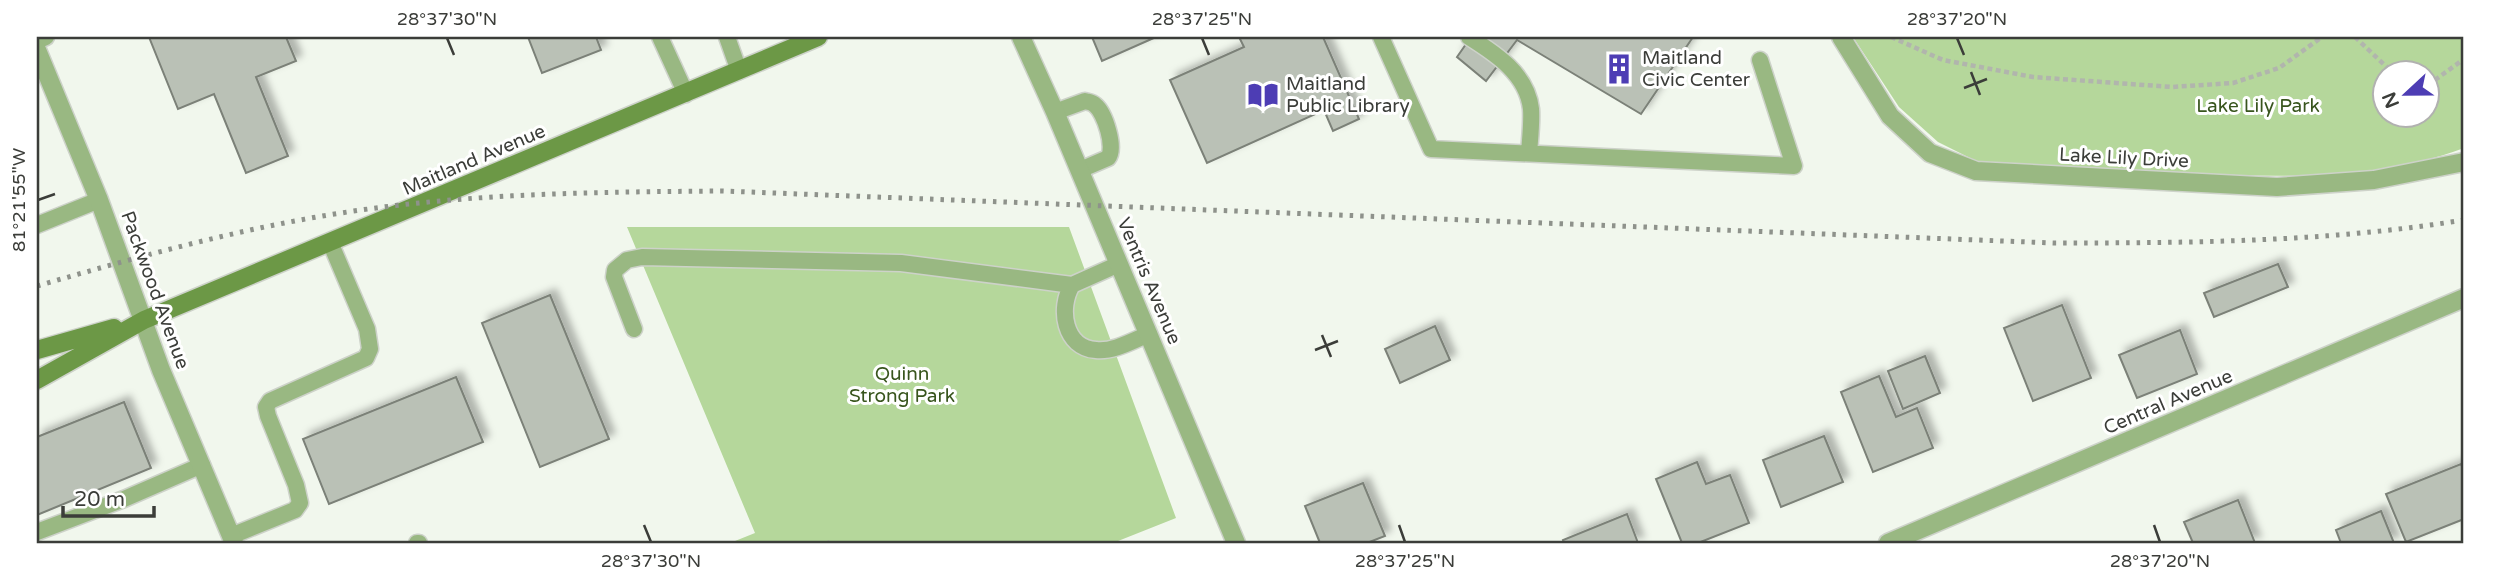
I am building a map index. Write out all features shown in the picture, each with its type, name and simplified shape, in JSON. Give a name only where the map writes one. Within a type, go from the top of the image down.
[{"type":"main road","name":"Maitland Avenue","points":[[37,380],[144,320],[818,37]]},
{"type":"main road","name":"Maitland Avenue","points":[[37,350],[144,320]]},
{"type":"street","name":"Ventris Avenue","points":[[1020,37],[1080,170],[1236,543]]},
{"type":"street","name":"Lake Lily Drive","points":[[1841,37],[1890,116],[1930,153],[1976,172],[2277,187],[2374,180],[2464,162]]},
{"type":"street","name":"Packwood Avenue","points":[[37,50],[99,200],[161,370],[233,540]]},
{"type":"street","name":"Central Avenue","points":[[1888,543],[2464,298]]},
{"type":"lane","points":[[37,41],[46,37]]},
{"type":"lane","points":[[660,37],[686,94]]},
{"type":"lane","points":[[727,37],[740,71]]},
{"type":"lane","points":[[1382,37],[1431,149],[1794,166],[1760,61]]},
{"type":"lane","points":[[1469,37],[1497,55],[1518,75],[1531,108],[1529,153]]},
{"type":"lane","points":[[1055,112],[1084,101],[1096,105],[1100,111],[1112,142],[1112,154],[1080,170]]},
{"type":"lane","points":[[37,225],[99,200]]},
{"type":"lane","points":[[233,540],[295,510],[300,503],[296,485],[268,416],[267,407],[270,401],[366,358],[370,349],[367,329],[330,242]]},
{"type":"lane","points":[[634,329],[614,277],[615,270],[627,260],[642,257],[901,263],[1072,285],[1119,264]]},
{"type":"lane","points":[[1072,285],[1063,306],[1065,321],[1072,336],[1081,345],[1094,351],[1109,349],[1149,334]]},
{"type":"lane","points":[[37,532],[124,499],[202,465]]},
{"type":"path","points":[[1891,37],[1943,60],[2033,77],[2172,87],[2233,83],[2279,68],[2322,37]]},
{"type":"path","points":[[2356,37],[2380,60]]},
{"type":"path","points":[[2442,74],[2464,59]]},
{"type":"green space","name":"Lake Lily Park","points":[[1853,37],[2464,37],[2464,148],[2392,167],[2279,176],[1980,163],[1938,142],[1899,107]]},
{"type":"green space","name":"Quinn Strong Park","points":[[627,227],[1069,227],[1176,518],[1113,543],[730,543],[755,533]]},
{"type":"building","points":[[149,37],[286,37],[296,61],[256,77],[288,156],[246,173],[214,94],[178,109]]},
{"type":"building","points":[[528,37],[596,37],[601,50],[542,73]]},
{"type":"building","points":[[1092,37],[1156,37],[1102,61]]},
{"type":"building","name":"Maitland Public Library","points":[[1239,37],[1323,37],[1359,119],[1333,131],[1324,110],[1207,163],[1170,80],[1244,47]]},
{"type":"building","name":"Maitland Civic Center","points":[[1471,37],[1693,37],[1641,114],[1517,40],[1486,81],[1457,57]]},
{"type":"building","points":[[2278,264],[2288,287],[2214,317],[2204,293]]},
{"type":"building","points":[[550,295],[609,439],[540,467],[482,323]]},
{"type":"building","points":[[2062,305],[2091,378],[2033,401],[2004,328]]},
{"type":"building","points":[[1435,326],[1450,360],[1400,383],[1385,349]]},
{"type":"building","points":[[2180,330],[2197,374],[2137,398],[2119,355]]},
{"type":"building","points":[[1925,356],[1940,393],[1903,409],[1888,371]]},
{"type":"building","points":[[1879,376],[1896,417],[1917,408],[1933,448],[1873,472],[1841,392]]},
{"type":"building","points":[[456,377],[483,442],[329,504],[303,439]]},
{"type":"building","points":[[124,402],[151,468],[37,515],[37,437]]},
{"type":"building","points":[[1824,436],[1843,482],[1781,507],[1763,460]]},
{"type":"building","points":[[1697,462],[1706,484],[1730,475],[1749,523],[1698,543],[1682,543],[1656,479]]},
{"type":"building","points":[[2461,464],[2464,471],[2464,519],[2406,542],[2386,494]]},
{"type":"building","points":[[1363,483],[1385,536],[1367,543],[1320,543],[1305,506]]},
{"type":"building","points":[[2238,500],[2255,543],[2193,543],[2184,522]]},
{"type":"building","points":[[2381,511],[2394,543],[2341,543],[2336,530]]},
{"type":"building","points":[[1627,514],[1638,543],[1564,543],[1563,540]]},
{"type":"railway","points":[[37,286],[188,245],[341,213],[436,201],[580,193],[723,191],[2054,243],[2208,242],[2311,237],[2464,220]]},
{"type":"place","name":"Maitland Civic Center","points":[[1619,69]]},
{"type":"place","name":"Maitland Public Library","points":[[1263,95]]}]
